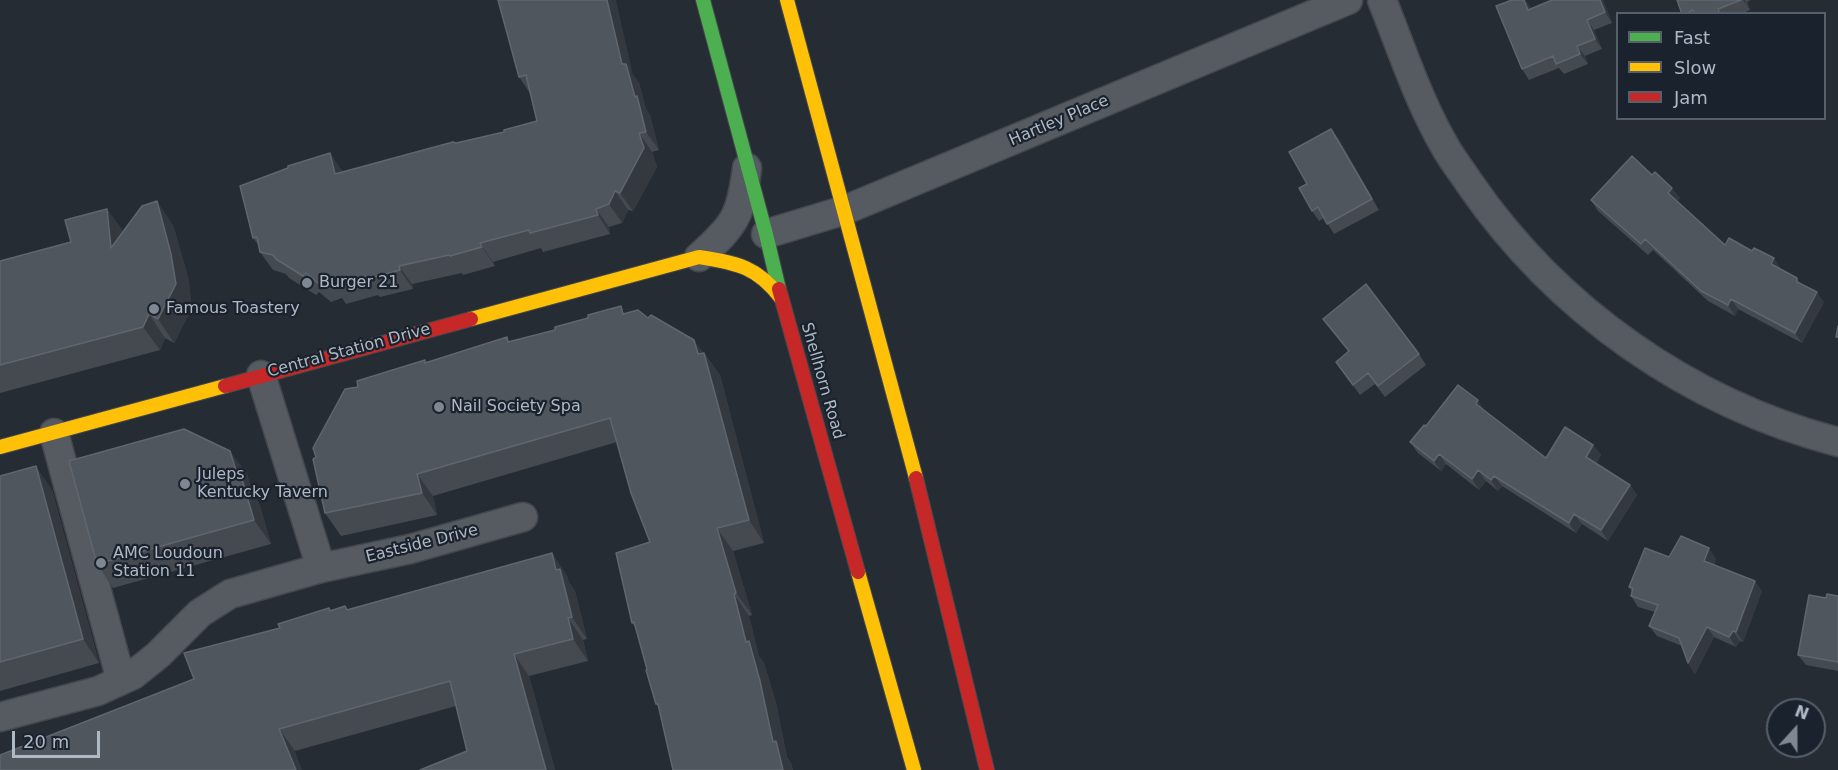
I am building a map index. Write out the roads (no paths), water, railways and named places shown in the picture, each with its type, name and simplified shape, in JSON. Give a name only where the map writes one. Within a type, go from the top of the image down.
[{"type":"main road","name":"Shellhorn Road","points":[[703,0],[781,298],[914,770]]},
{"type":"main road","points":[[787,0],[915,471],[987,770]]},
{"type":"main road","name":"Central Station Drive","points":[[0,447],[699,257],[728,262],[751,271],[767,280],[781,298]]},
{"type":"street","name":"Hartley Place","points":[[766,234],[845,210],[1348,0]]},
{"type":"street","points":[[1382,0],[1420,98],[1447,150],[1492,215],[1537,266],[1586,312],[1641,353],[1699,388],[1760,416],[1838,442]]},
{"type":"street","name":"Central Station Drive","points":[[699,257],[725,233],[736,216],[743,199],[747,168]]},
{"type":"street","points":[[261,375],[321,568]]},
{"type":"street","points":[[54,433],[122,680]]},
{"type":"street","name":"Eastside Drive","points":[[0,717],[98,691],[133,675],[158,655],[200,613],[230,594],[321,568],[410,549],[523,517]]},
{"type":"place","name":"Burger 21","points":[[307,283]]},
{"type":"place","name":"Famous Toastery","points":[[154,309]]},
{"type":"place","name":"Nail Society Spa","points":[[439,407]]},
{"type":"place","name":"Juleps Kentucky Tavern","points":[[185,484]]},
{"type":"place","name":"AMC Loudoun Station 11","points":[[101,563]]}]
